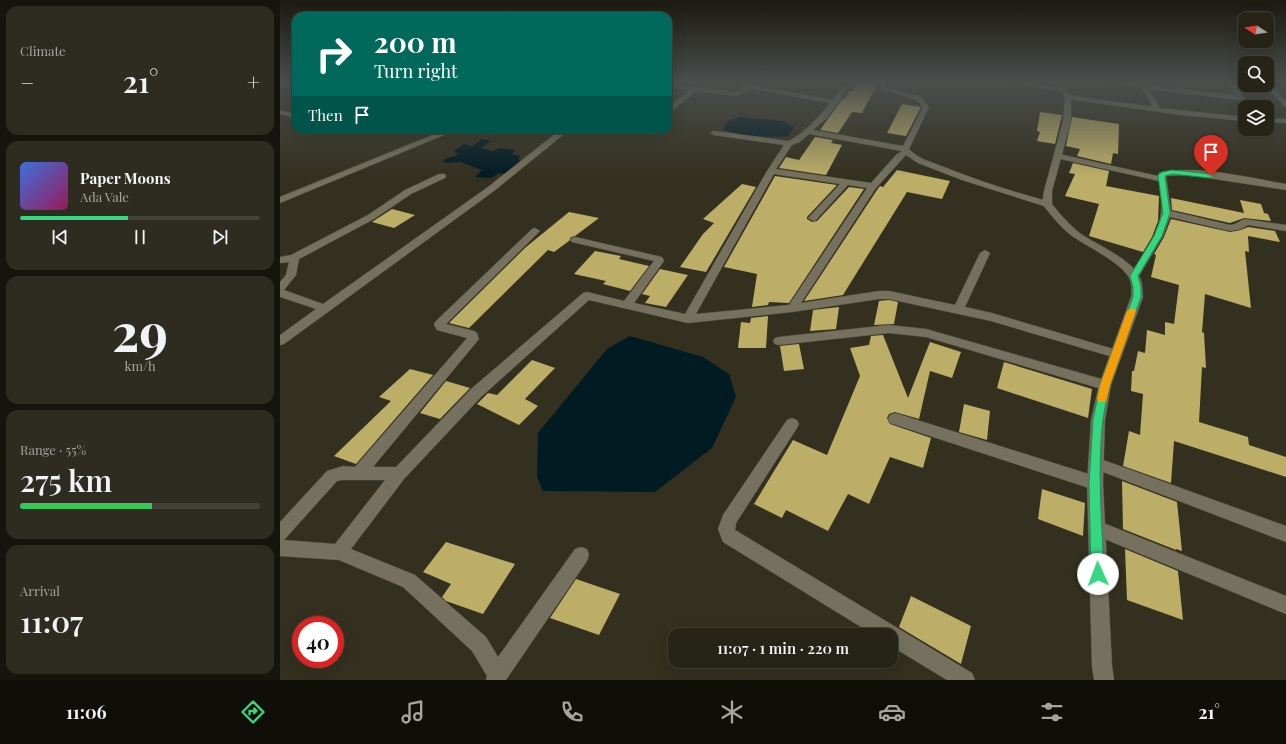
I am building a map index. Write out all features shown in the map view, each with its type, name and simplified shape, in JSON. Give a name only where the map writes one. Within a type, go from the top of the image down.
[{"type":"street","points":[[714,133],[789,143],[797,140],[826,114]]},
{"type":"street","points":[[792,308],[873,186],[906,150],[923,114]]},
{"type":"street","points":[[1047,204],[1048,191],[1067,120],[1066,114]]},
{"type":"street","points":[[1194,114],[1238,118]]},
{"type":"street","points":[[1274,121],[1286,122]]},
{"type":"street","points":[[806,132],[906,150],[922,161],[968,180],[1047,204],[1075,233],[1125,267],[1134,276],[1137,287],[1137,297],[1105,385],[1098,420],[1094,483],[1102,666],[1104,680]]},
{"type":"street","points":[[280,200],[442,134]]},
{"type":"street","points":[[280,341],[503,181],[560,134]]},
{"type":"street","points":[[688,319],[771,171],[789,143]]},
{"type":"street","points":[[1058,156],[1162,179]]},
{"type":"street","points":[[771,171],[873,186]]},
{"type":"street","points":[[1134,276],[1158,236],[1166,213],[1162,179],[1162,175],[1165,173],[1183,173],[1286,187]]},
{"type":"street","points":[[280,260],[294,258],[371,217],[408,192],[442,176]]},
{"type":"street","points":[[813,218],[846,182]]},
{"type":"street","points":[[1166,213],[1230,228],[1238,227],[1244,222],[1286,228]]},
{"type":"street","points":[[358,473],[473,338],[470,334],[441,328],[441,322],[535,231]]},
{"type":"street","points":[[574,240],[658,258],[659,261],[627,305]]},
{"type":"street","points":[[958,310],[985,253]]},
{"type":"street","points":[[280,288],[288,281],[293,272],[294,258]]},
{"type":"street","points":[[280,293],[326,308]]},
{"type":"street","points":[[338,552],[399,474],[476,393],[588,296],[688,319],[792,308],[879,295],[900,297],[992,318],[1116,354]]},
{"type":"street","points":[[779,341],[889,329],[902,329],[926,333],[1105,385]]},
{"type":"street","points":[[895,419],[1094,483]]},
{"type":"street","points":[[792,424],[729,520],[726,528],[729,536],[880,628]]},
{"type":"street","points":[[1096,463],[1286,534]]},
{"type":"street","points":[[280,534],[332,476],[343,473],[399,474]]},
{"type":"street","points":[[1096,528],[1286,605]]},
{"type":"street","points":[[280,548],[338,552],[409,580],[479,644],[497,677],[581,555]]},
{"type":"street","points":[[898,639],[965,680]]},
{"type":"water","points":[[740,117],[783,121],[794,127],[788,136],[780,137],[746,135],[723,129],[728,121]]},
{"type":"water","points":[[482,139],[491,141],[481,148],[492,151],[500,148],[515,150],[512,154],[520,156],[518,160],[524,161],[506,174],[499,173],[491,178],[475,177],[482,170],[460,162],[446,163],[442,161],[458,154],[454,151],[464,144],[472,146]]},
{"type":"water","points":[[630,336],[703,357],[729,374],[736,397],[712,448],[655,492],[543,491],[537,477],[538,433],[607,349]]},
{"type":"building","points":[[832,114],[851,114],[838,133],[820,130]]},
{"type":"building","points":[[897,114],[918,114],[906,136],[887,133]]},
{"type":"building","points":[[1040,114],[1062,115],[1055,144],[1037,141],[1040,132],[1037,131]]},
{"type":"building","points":[[1072,117],[1119,124],[1118,154],[1113,153],[1111,164],[1077,156],[1080,149],[1066,146]]},
{"type":"building","points":[[815,137],[833,140],[831,143],[842,145],[826,175],[779,168],[786,157],[799,160]]},
{"type":"building","points":[[1073,163],[1109,171],[1106,186],[1159,196],[1158,221],[1152,237],[1143,252],[1089,236],[1099,204],[1065,196],[1075,174],[1069,173]]},
{"type":"building","points":[[897,170],[950,181],[942,199],[907,192],[843,295],[804,301],[877,190],[880,186],[883,187]]},
{"type":"building","points":[[775,176],[837,185],[807,217],[807,219],[812,222],[817,221],[849,187],[864,189],[789,303],[769,302],[768,305],[752,307],[757,274],[724,267]]},
{"type":"building","points":[[742,184],[756,187],[706,272],[680,267],[703,234],[714,223],[703,219]]},
{"type":"building","points":[[1171,198],[1244,213],[1240,200],[1261,204],[1264,213],[1268,214],[1271,221],[1244,218],[1230,223],[1172,210]]},
{"type":"building","points":[[392,209],[415,215],[394,228],[372,222]]},
{"type":"building","points":[[569,212],[599,218],[575,236],[571,237],[569,241],[554,252],[548,250],[469,328],[449,323],[526,247]]},
{"type":"building","points":[[1171,219],[1230,232],[1248,227],[1275,231],[1280,242],[1248,236],[1249,252],[1245,251],[1251,308],[1205,294],[1202,332],[1204,333],[1206,368],[1202,367],[1199,422],[1248,437],[1249,445],[1286,457],[1286,477],[1174,441],[1171,483],[1123,466],[1129,431],[1140,435],[1143,394],[1131,391],[1132,371],[1134,371],[1138,351],[1145,353],[1147,330],[1165,335],[1165,322],[1174,324],[1179,285],[1151,277],[1156,255],[1154,254],[1164,237]]},
{"type":"building","points":[[595,251],[621,256],[619,259],[649,266],[630,291],[603,284],[606,281],[574,274]]},
{"type":"building","points":[[660,269],[688,275],[666,307],[645,303],[650,296],[642,294]]},
{"type":"building","points":[[889,300],[898,302],[894,324],[874,325],[879,301]]},
{"type":"building","points":[[839,307],[836,329],[810,331],[813,310]]},
{"type":"building","points":[[768,316],[766,348],[738,348],[741,322],[750,323],[751,318]]},
{"type":"building","points":[[883,335],[908,398],[930,342],[961,352],[952,378],[930,371],[919,419],[895,412],[889,414],[887,418],[890,424],[931,438],[923,468],[890,457],[869,504],[848,494],[828,531],[786,510],[782,518],[754,504],[793,440],[827,455],[860,376],[850,348],[869,345],[871,336]]},
{"type":"building","points":[[799,344],[804,369],[784,371],[780,346]]},
{"type":"building","points":[[532,360],[555,368],[525,399],[538,406],[519,425],[477,404],[488,393],[497,395]]},
{"type":"building","points":[[1004,362],[1092,389],[1088,418],[997,388]]},
{"type":"building","points":[[410,369],[433,375],[356,464],[334,456],[391,401],[379,397]]},
{"type":"building","points":[[446,381],[470,388],[440,419],[420,413]]},
{"type":"building","points":[[964,404],[990,411],[987,440],[959,432]]},
{"type":"building","points":[[1122,481],[1177,502],[1182,551],[1123,529]]},
{"type":"building","points":[[1042,489],[1085,503],[1083,536],[1038,519]]},
{"type":"building","points":[[446,542],[515,564],[483,614],[446,601],[442,597],[451,584],[423,572]]},
{"type":"building","points":[[1125,549],[1178,571],[1183,620],[1127,600]]},
{"type":"building","points":[[576,579],[620,594],[599,635],[550,618]]},
{"type":"building","points":[[911,596],[971,626],[961,664],[899,627]]},
{"type":"slow traffic","points":[[1102,399],[1105,385],[1132,311]]},
{"type":"route","points":[[1098,574],[1094,483],[1098,420],[1105,385],[1137,297],[1137,287],[1134,276],[1164,224],[1166,213],[1162,175],[1172,172],[1211,176]]}]
